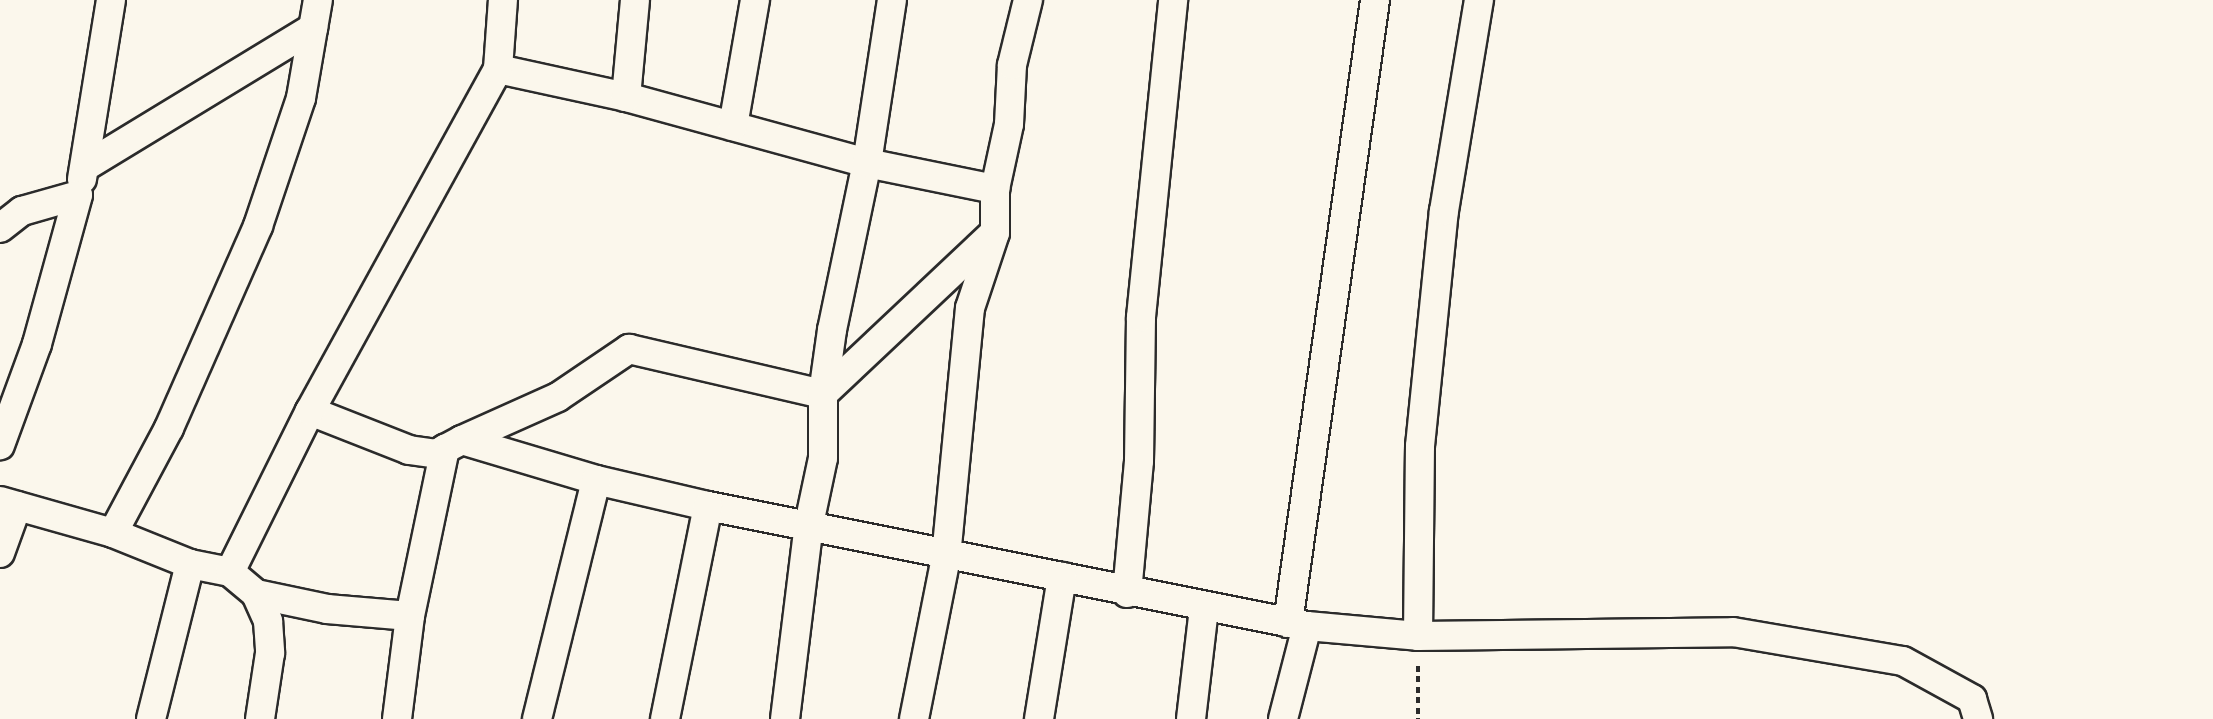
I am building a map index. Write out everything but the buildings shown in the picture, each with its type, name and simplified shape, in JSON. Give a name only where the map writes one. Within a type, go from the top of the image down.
[{"type":"street","points":[[0,445],[37,344],[86,166],[111,0]]},
{"type":"street","points":[[113,532],[169,428],[258,226],[301,98],[318,0]]},
{"type":"street","points":[[230,572],[310,411],[498,69],[503,0]]},
{"type":"street","points":[[626,97],[635,0]]},
{"type":"street","points":[[733,126],[755,0]]},
{"type":"street","points":[[785,719],[809,524],[823,458],[823,394],[867,163],[892,0]]},
{"type":"street","points":[[914,719],[946,557],[970,308],[995,233],[995,189],[1009,124],[1012,65],[1028,0]]},
{"type":"street","points":[[1127,593],[1139,461],[1141,317],[1173,0]]},
{"type":"street","points":[[1283,719],[1297,624],[1375,0]]},
{"type":"street","points":[[1418,636],[1420,446],[1444,211],[1479,0]]},
{"type":"street","points":[[86,166],[313,28]]},
{"type":"street","points":[[498,69],[626,97],[867,163],[995,189]]},
{"type":"street","points":[[0,228],[22,211],[78,195]]},
{"type":"street","points":[[823,394],[995,233]]},
{"type":"street","points":[[310,411],[409,450],[436,454],[453,444],[558,397],[629,349],[823,394]]},
{"type":"street","points":[[453,444],[708,506],[809,524],[946,557],[1062,577],[1204,609],[1297,624],[1418,636],[1733,632],[1903,661],[1972,699],[1978,719]]},
{"type":"street","points":[[397,719],[410,616],[453,444]]},
{"type":"street","points":[[537,719],[596,480]]},
{"type":"street","points":[[0,552],[8,504],[113,532],[190,564],[230,572],[256,594],[268,621],[270,653],[260,719]]},
{"type":"street","points":[[665,719],[708,506]]},
{"type":"street","points":[[151,719],[190,564]]},
{"type":"street","points":[[1040,719],[1062,577]]},
{"type":"street","points":[[256,594],[327,609],[410,616]]},
{"type":"street","points":[[1191,719],[1204,609]]},
{"type":"path","points":[[1418,636],[1418,719]]}]
